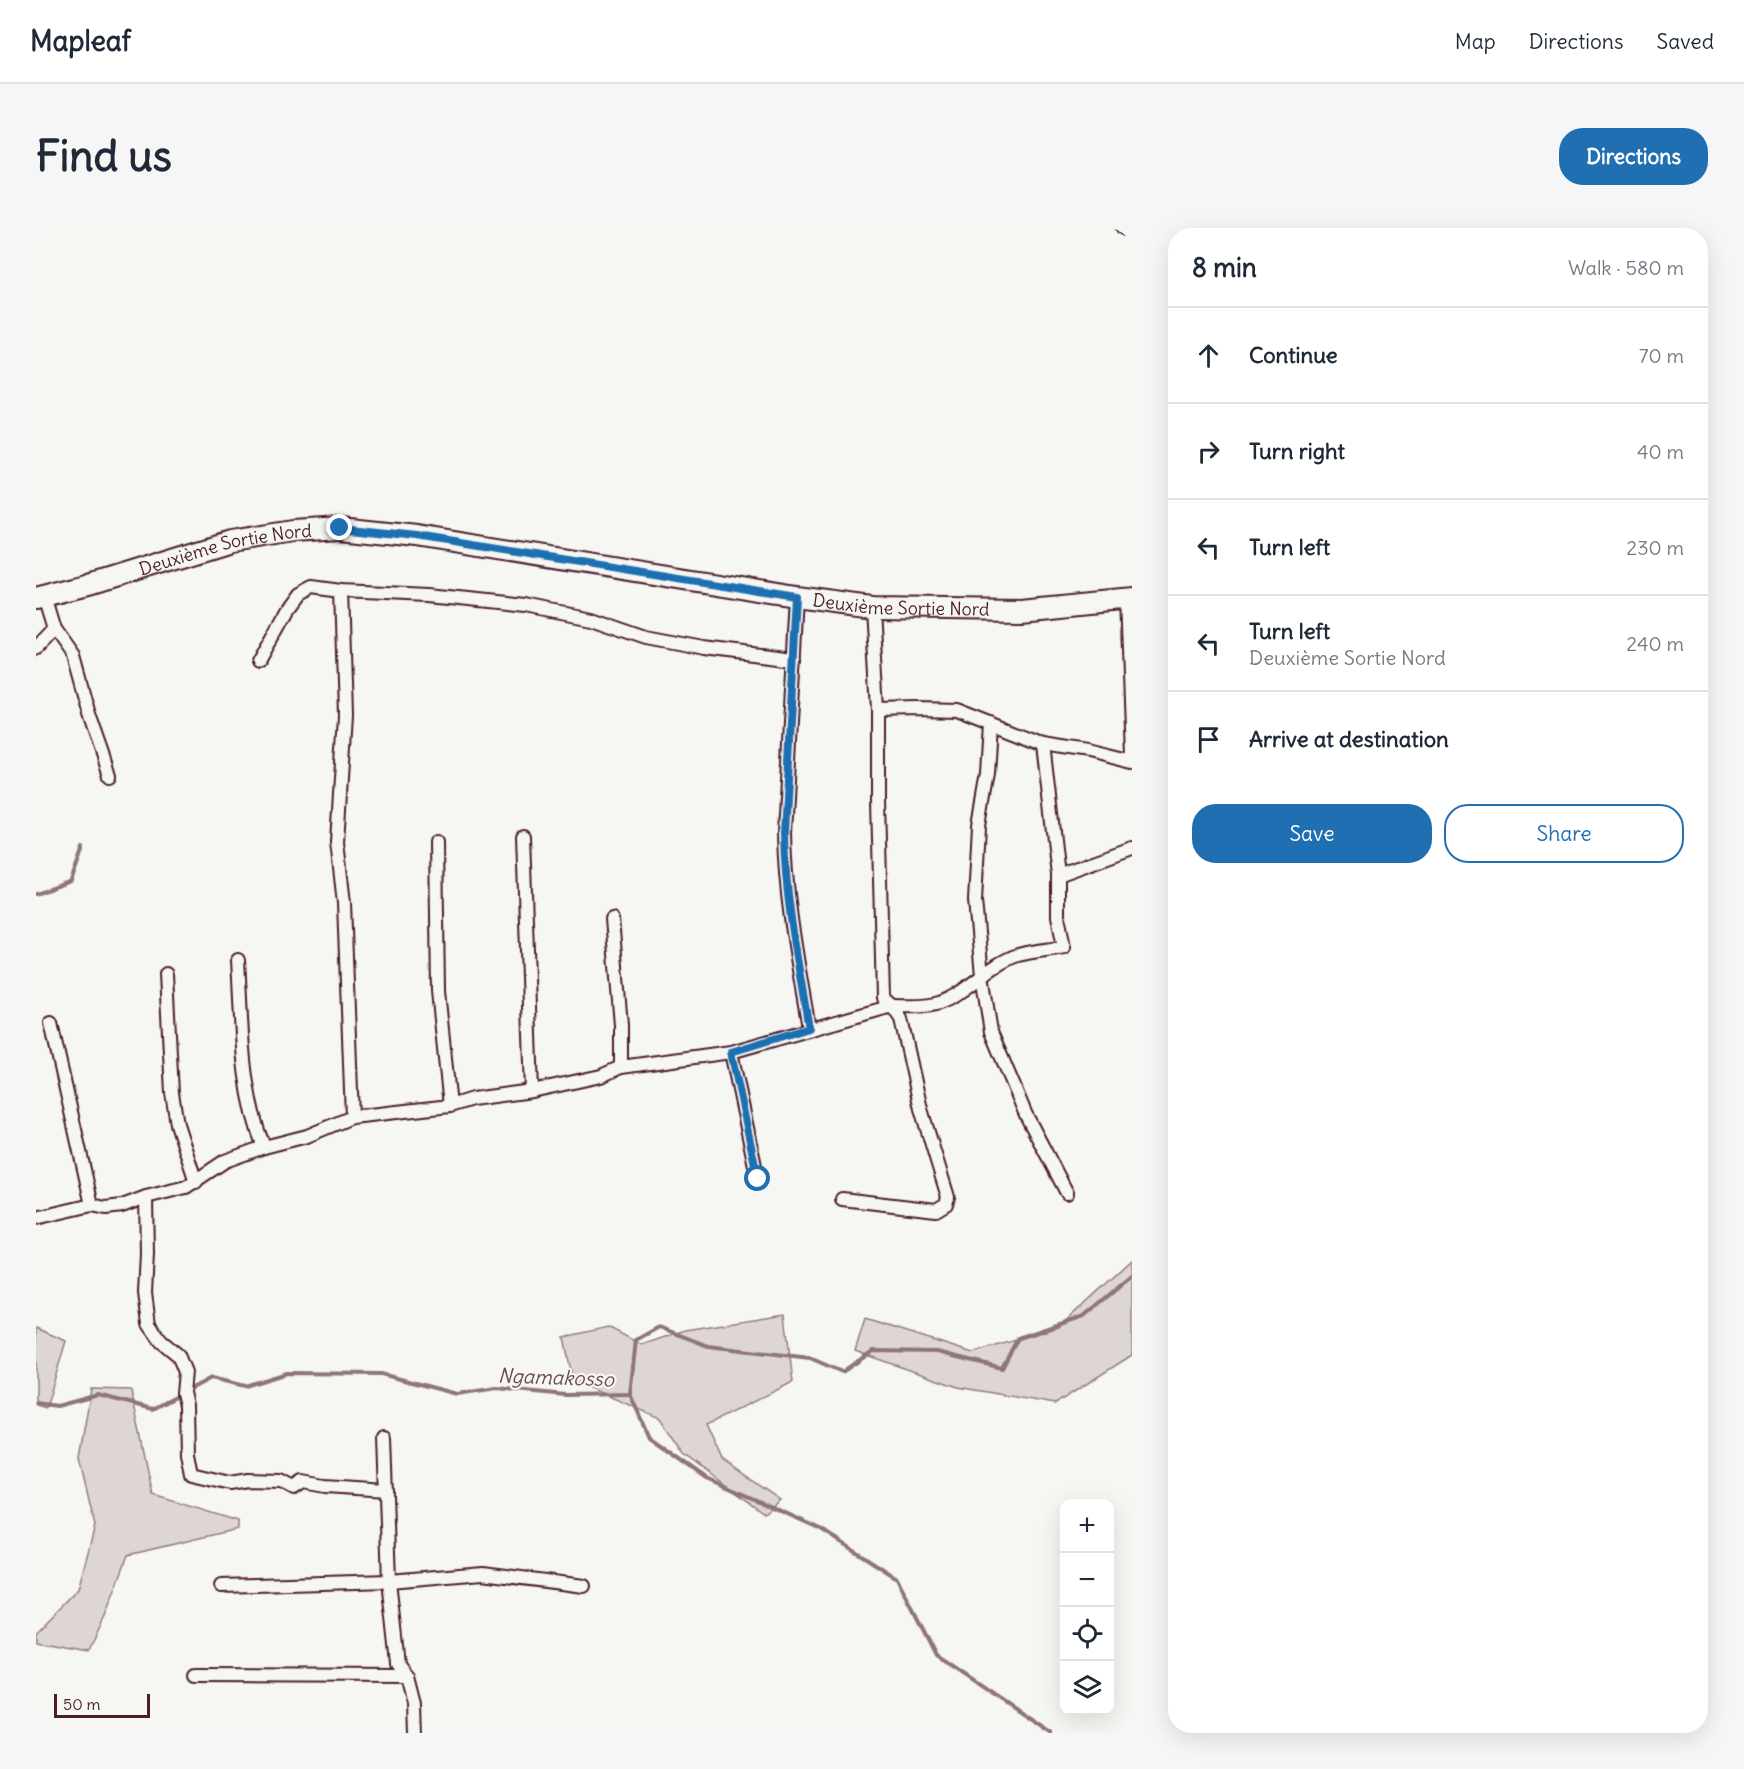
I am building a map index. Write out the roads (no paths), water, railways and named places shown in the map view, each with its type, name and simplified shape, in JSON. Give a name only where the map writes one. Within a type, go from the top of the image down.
[{"type":"main road","name":"Deuxième Sortie Nord","points":[[40,597],[230,541],[293,531],[340,528],[429,538],[872,607],[1023,609],[1129,598]]},
{"type":"street","points":[[1123,228],[1132,232]]},
{"type":"street","points":[[258,661],[287,609],[298,594],[311,587],[341,591],[429,595],[534,606],[591,618],[646,637],[794,659]]},
{"type":"street","points":[[341,591],[345,715],[338,842],[344,903],[352,1117]]},
{"type":"street","points":[[40,597],[54,629],[73,656],[90,718],[110,775]]},
{"type":"street","points":[[797,597],[784,868],[791,925],[809,1028]]},
{"type":"street","points":[[1129,598],[1132,755]]},
{"type":"street","points":[[842,1199],[936,1210],[946,1204],[948,1197],[921,1109],[901,1019],[892,1006],[882,998],[878,710],[872,607]]},
{"type":"street","points":[[36,648],[54,629]]},
{"type":"street","points":[[878,710],[957,710],[1043,744],[1088,751],[1132,762]]},
{"type":"street","points":[[991,723],[988,775],[979,825],[975,901],[982,975],[991,1032],[1026,1114],[1067,1192]]},
{"type":"street","points":[[36,1218],[92,1205],[106,1208],[122,1206],[186,1187],[225,1161],[264,1147],[307,1136],[352,1117],[450,1106],[472,1099],[601,1076],[621,1067],[731,1052],[892,1006],[915,1007],[938,1004],[961,991],[982,975],[1017,956],[1064,947],[1058,916],[1058,875],[1043,744]]},
{"type":"street","points":[[523,836],[532,1090]]},
{"type":"street","points":[[436,842],[438,992],[450,1106]]},
{"type":"street","points":[[1058,875],[1132,848]]},
{"type":"street","points":[[612,919],[621,1025],[621,1067]]},
{"type":"street","points":[[238,960],[244,1065],[254,1124],[264,1147]]},
{"type":"street","points":[[166,974],[172,1093],[177,1124],[196,1182]]},
{"type":"street","points":[[51,1023],[92,1205]]},
{"type":"street","points":[[731,1052],[758,1179]]},
{"type":"street","points":[[146,1197],[147,1254],[144,1293],[149,1324],[161,1341],[178,1355],[185,1372],[183,1393],[191,1474],[230,1483],[248,1480],[281,1481],[294,1488],[303,1482],[325,1486],[386,1490]]},
{"type":"street","points":[[384,1438],[389,1581],[398,1664],[407,1676],[414,1703],[415,1733]]},
{"type":"street","points":[[221,1586],[389,1581],[483,1573],[584,1586]]},
{"type":"street","points":[[196,1676],[407,1676]]},
{"type":"waterway","points":[[36,894],[71,881],[83,848]]},
{"type":"waterway","name":"Ngamakosso","points":[[36,1403],[57,1406],[98,1395],[153,1409],[211,1378],[245,1386],[287,1373],[381,1374],[457,1394],[497,1388],[565,1395],[630,1394],[636,1340],[659,1327],[708,1346],[810,1358],[842,1372],[873,1351],[937,1352],[1002,1368],[1018,1338],[1084,1316],[1132,1276]]},
{"type":"waterway","points":[[630,1394],[649,1437],[707,1478],[821,1529],[897,1578],[936,1655],[1051,1733]]}]
